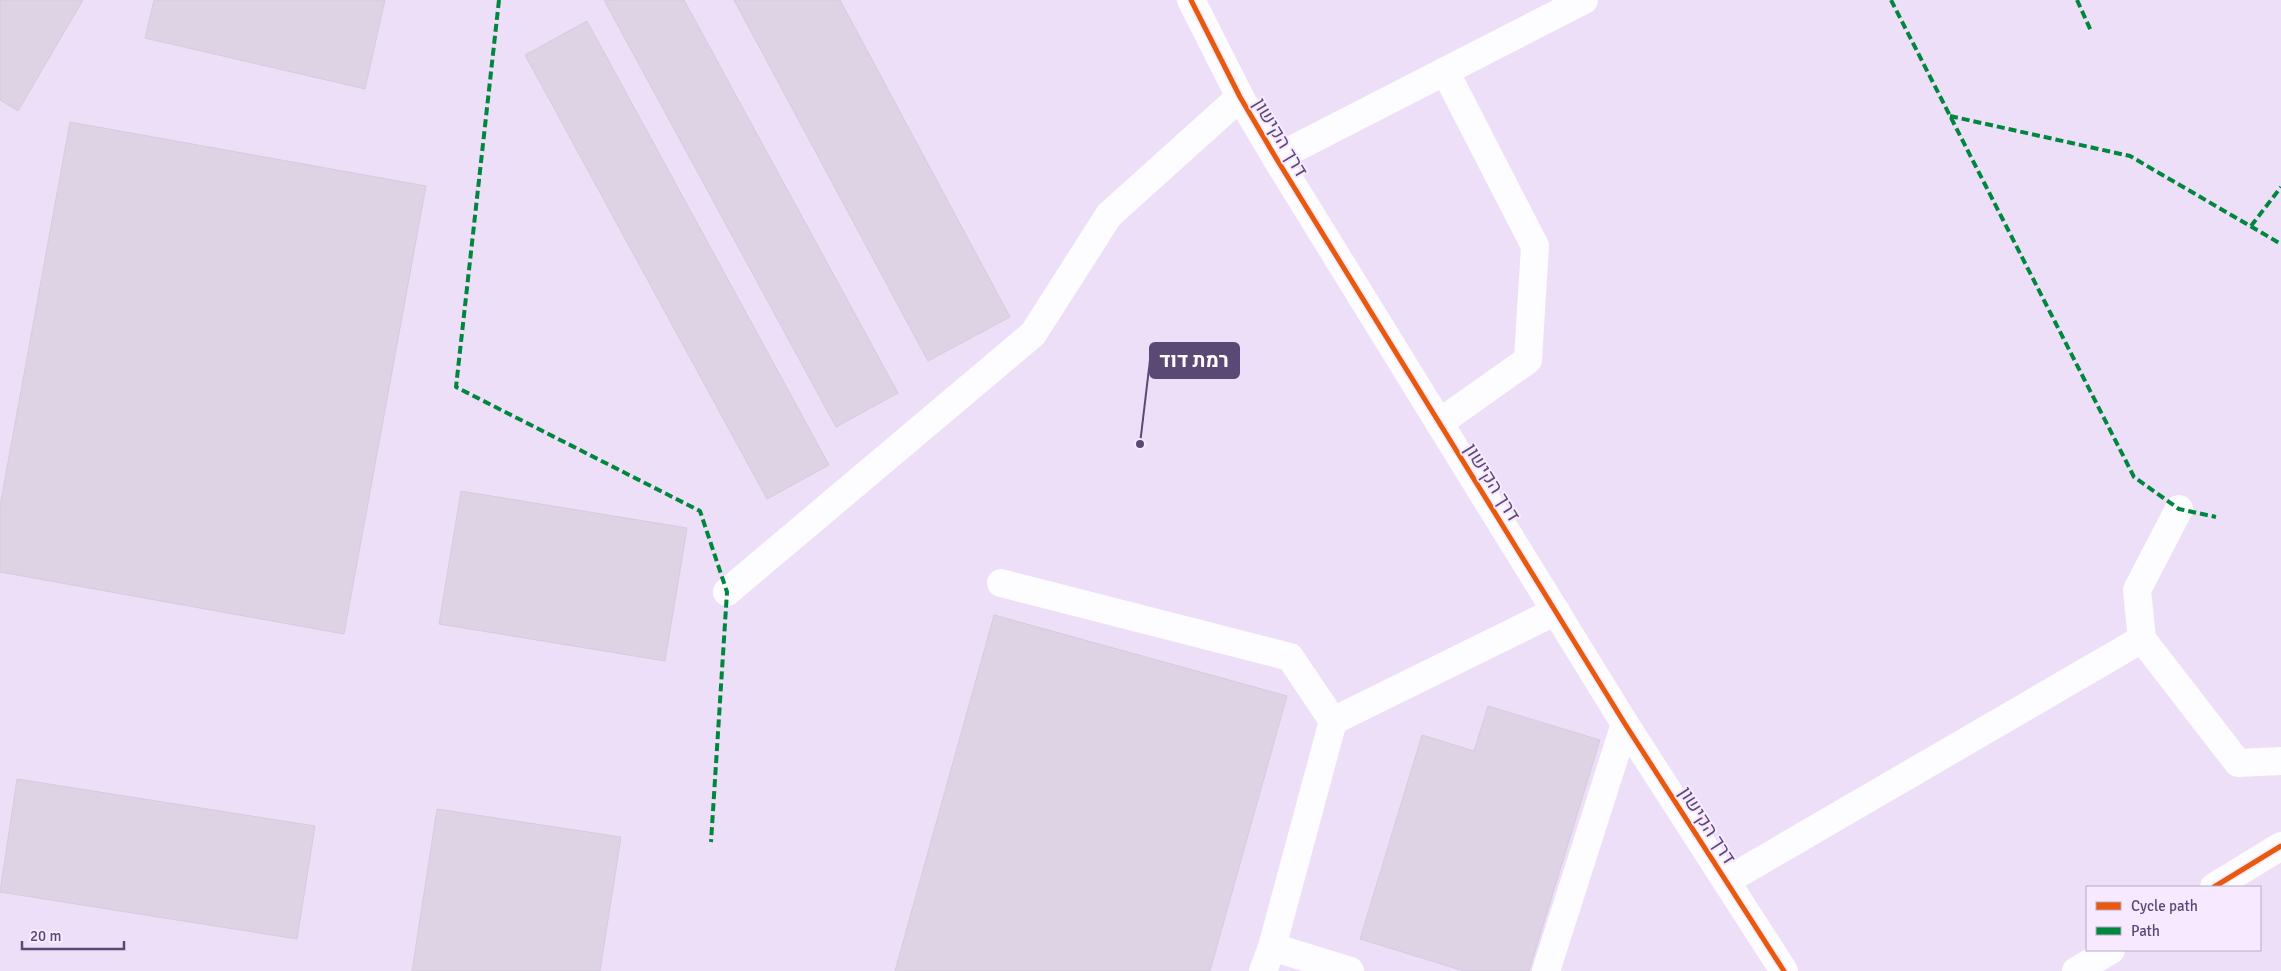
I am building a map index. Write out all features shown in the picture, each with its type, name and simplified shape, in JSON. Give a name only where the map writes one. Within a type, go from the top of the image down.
[{"type":"street","name":"דרך הקישון","points":[[1191,0],[1240,97],[1276,158],[1626,724],[1784,971]]},
{"type":"street","points":[[1276,158],[1584,0]]},
{"type":"street","points":[[1439,423],[1528,360],[1535,246],[1445,71]]},
{"type":"street","points":[[727,592],[1033,334],[1109,215],[1240,97]]},
{"type":"street","points":[[2179,509],[2137,590],[2142,639],[2238,763],[2281,761]]},
{"type":"street","points":[[1001,582],[1290,657],[1334,721]]},
{"type":"street","points":[[1350,971],[1267,959],[1334,721],[1556,611]]},
{"type":"street","points":[[1726,881],[2142,639]]},
{"type":"street","points":[[1546,971],[1626,724]]},
{"type":"street","points":[[2216,886],[2269,860],[2281,846]]},
{"type":"street","points":[[2076,971],[2109,951]]},
{"type":"shaded area","points":[[0,0],[2281,0],[2281,971],[0,971]]},
{"type":"building","points":[[0,0],[83,0],[18,111],[0,100]]},
{"type":"building","points":[[154,0],[385,0],[365,89],[145,38]]},
{"type":"building","points":[[604,0],[684,0],[898,393],[836,427]]},
{"type":"building","points":[[734,0],[840,0],[1010,317],[928,361]]},
{"type":"building","points":[[587,21],[829,465],[767,499],[525,55]]},
{"type":"building","points":[[70,122],[426,186],[344,634],[0,572],[0,506]]},
{"type":"building","points":[[461,491],[687,528],[665,661],[439,624]]},
{"type":"building","points":[[994,615],[1287,696],[1210,971],[895,971]]},
{"type":"building","points":[[1488,706],[1600,740],[1529,971],[1464,971],[1360,939],[1422,735],[1474,751]]},
{"type":"building","points":[[17,779],[315,826],[297,939],[0,892]]},
{"type":"building","points":[[437,809],[621,837],[600,971],[412,971]]},
{"type":"marked path","points":[[499,0],[456,387],[700,511],[727,592],[711,842]]},
{"type":"marked path","points":[[1891,0],[2134,477],[2179,509],[2216,517]]},
{"type":"marked path","points":[[2077,0],[2091,31]]},
{"type":"marked path","points":[[1950,116],[2130,156],[2281,244]]},
{"type":"marked path","points":[[2251,226],[2281,187]]},
{"type":"cycle path","points":[[1191,0],[1240,97],[1276,158],[1625,724],[1784,971]]},
{"type":"cycle path","points":[[2216,886],[2281,846]]},
{"type":"place","name":"רמת דוד","points":[[1140,444]]}]
